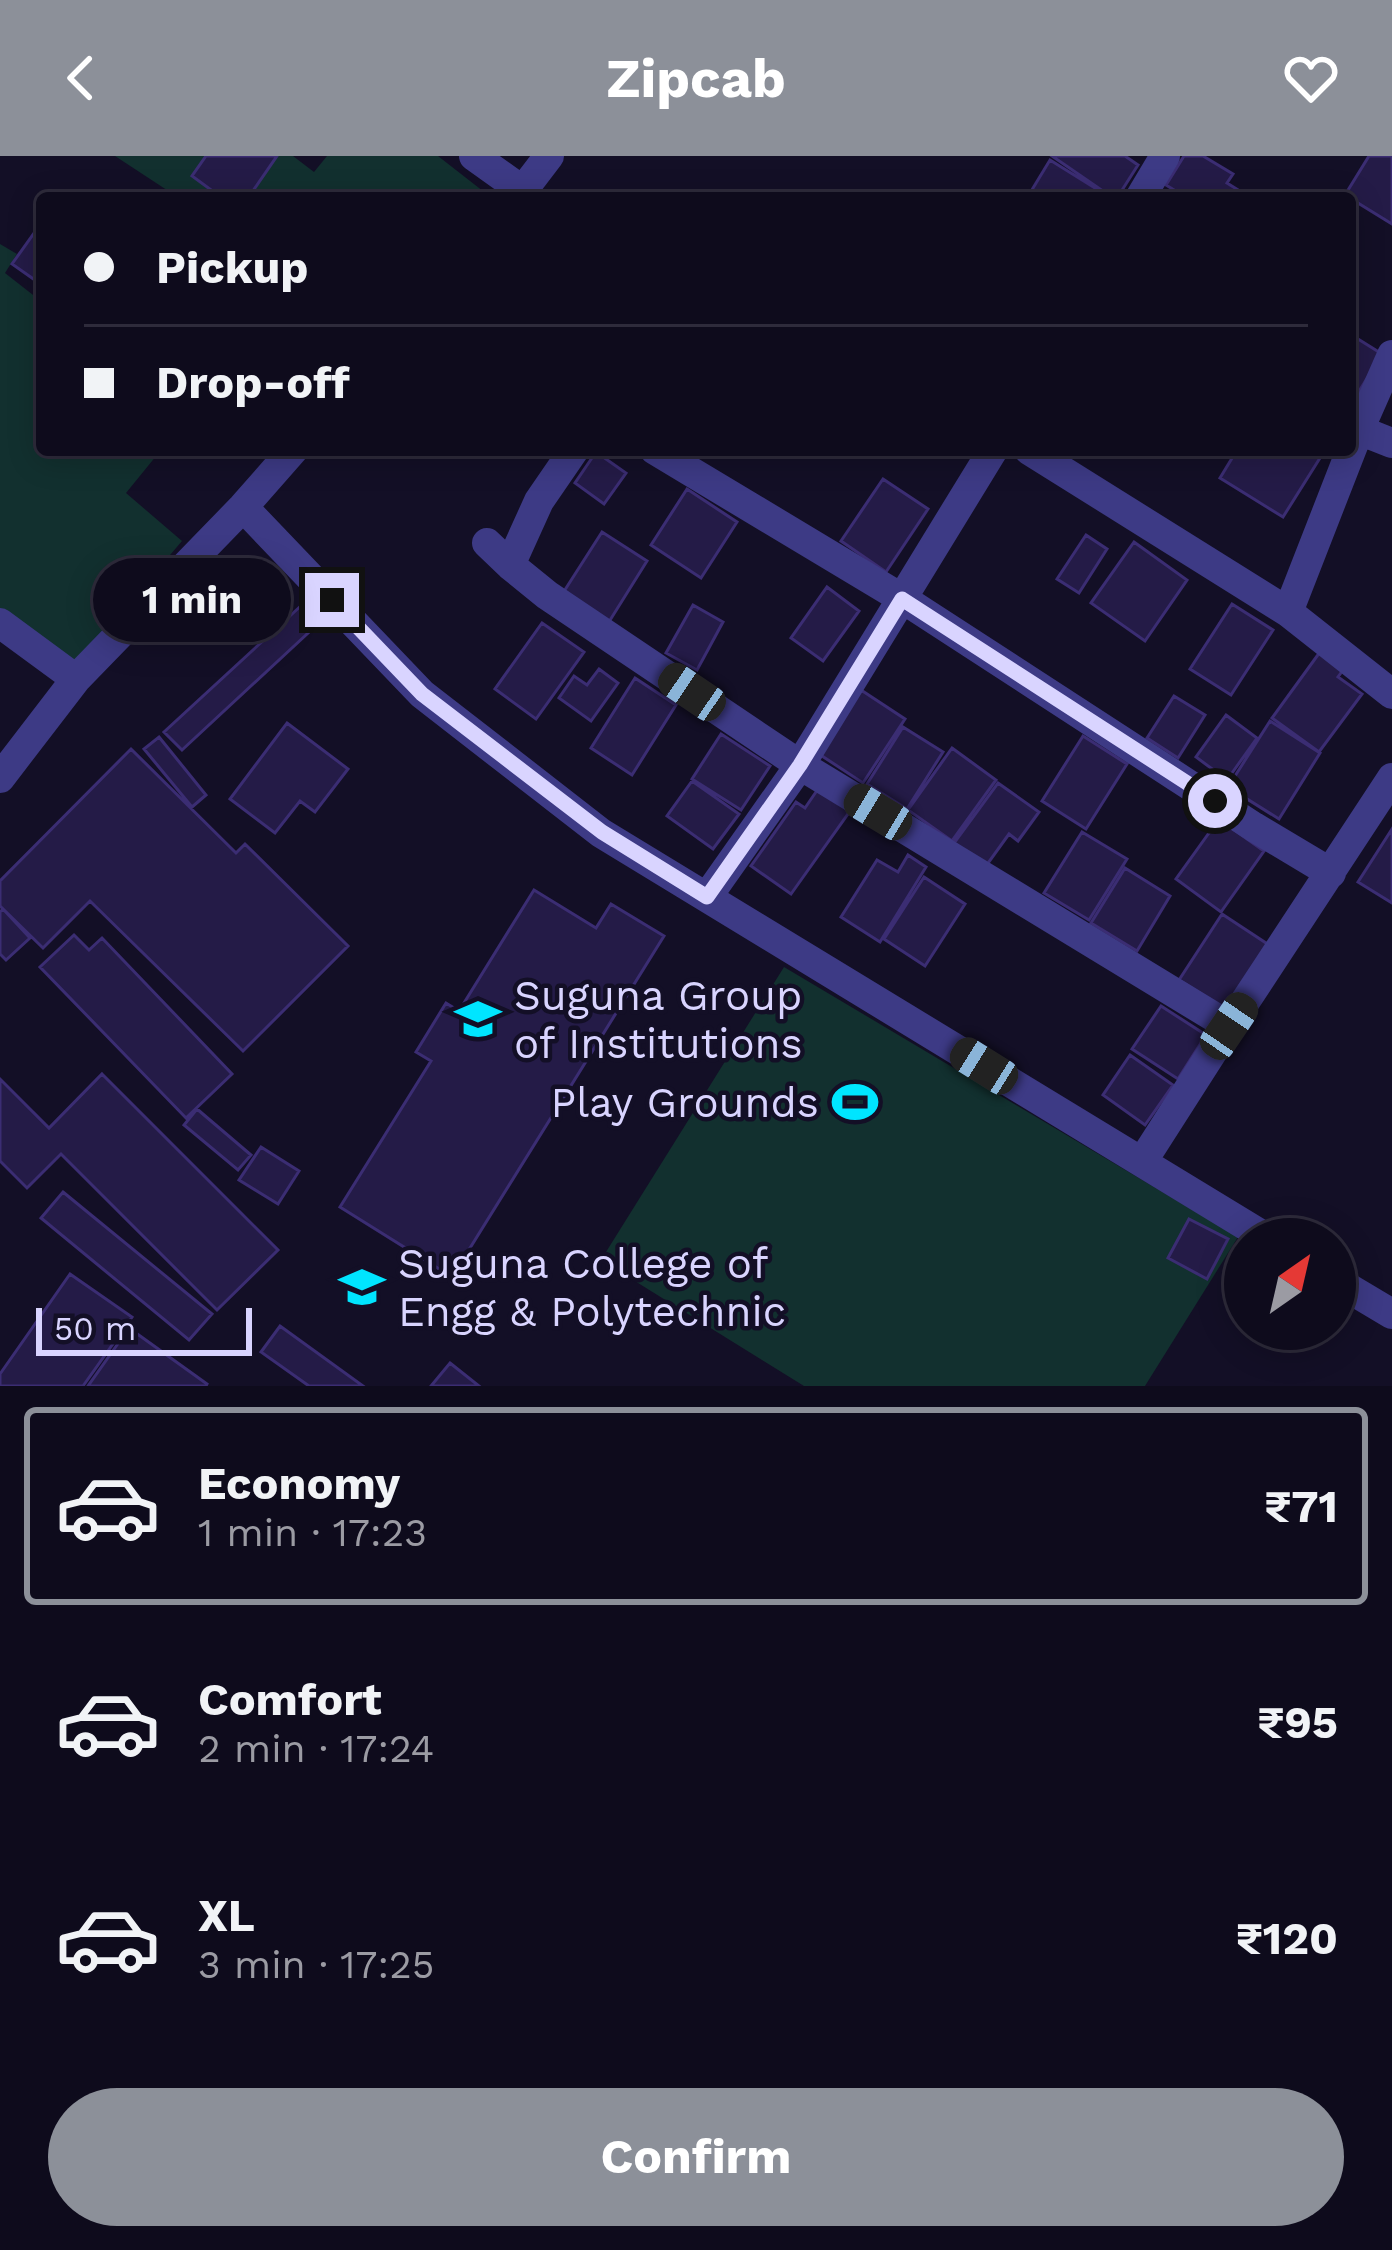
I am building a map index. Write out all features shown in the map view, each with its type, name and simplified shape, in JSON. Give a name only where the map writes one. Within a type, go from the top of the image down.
[{"type":"street","points":[[474,156],[518,192]]},
{"type":"street","points":[[522,192],[549,156]]},
{"type":"street","points":[[1144,192],[1165,156]]},
{"type":"street","points":[[1356,438],[1392,355]]},
{"type":"street","points":[[1359,430],[1392,443]]},
{"type":"street","points":[[0,778],[76,679],[288,456]]},
{"type":"street","points":[[510,565],[539,501],[570,456]]},
{"type":"street","points":[[666,456],[902,599],[1331,873]]},
{"type":"street","points":[[707,897],[800,765],[989,456]]},
{"type":"street","points":[[1039,456],[1288,612],[1392,694]]},
{"type":"street","points":[[1288,612],[1349,456]]},
{"type":"street","points":[[243,507],[422,694],[602,832],[1234,1218]]},
{"type":"street","points":[[487,543],[548,595],[800,765],[1229,1026]]},
{"type":"street","points":[[0,622],[76,679]]},
{"type":"street","points":[[1142,1162],[1392,778]]},
{"type":"street","points":[[1356,1293],[1392,1314]]},
{"type":"green space","points":[[115,156],[220,156],[201,183],[212,192],[170,192]]},
{"type":"green space","points":[[278,156],[293,156],[314,172],[327,156],[438,156],[484,192],[376,192],[252,192]]},
{"type":"green space","points":[[0,244],[17,254],[5,273],[36,297],[36,456],[156,456],[126,493],[182,541],[76,665],[0,609]]},
{"type":"green space","name":"Play Grounds","points":[[784,967],[1224,1229],[1224,1259],[1145,1386],[804,1386],[601,1260]]},
{"type":"building","points":[[206,156],[277,156],[252,192],[214,192],[192,176]]},
{"type":"building","points":[[1052,156],[1125,156],[1138,165],[1121,192],[1104,192]]},
{"type":"building","points":[[1184,156],[1203,156],[1233,174],[1227,183],[1241,192],[1177,192],[1166,185]]},
{"type":"building","points":[[1369,156],[1392,156],[1392,224],[1356,202],[1356,192],[1347,192]]},
{"type":"building","points":[[1050,160],[1101,192],[1031,192]]},
{"type":"building","points":[[36,230],[36,281],[12,264]]},
{"type":"building","points":[[1356,338],[1382,354],[1356,396]]},
{"type":"building","points":[[593,456],[602,456],[626,473],[604,504],[575,483]]},
{"type":"building","points":[[1233,456],[1321,456],[1283,517],[1220,478]]},
{"type":"building","points":[[883,479],[928,509],[886,572],[841,541]]},
{"type":"building","points":[[687,489],[737,522],[701,578],[651,545]]},
{"type":"building","points":[[602,532],[647,561],[607,625],[561,596]]},
{"type":"building","points":[[1086,535],[1107,549],[1079,593],[1057,579]]},
{"type":"building","points":[[1134,542],[1187,580],[1145,641],[1091,603]]},
{"type":"building","points":[[827,587],[859,611],[823,661],[791,638]]},
{"type":"building","points":[[304,603],[321,621],[182,750],[164,732]]},
{"type":"building","points":[[1232,604],[1273,630],[1231,695],[1190,669]]},
{"type":"building","points":[[693,605],[723,622],[697,670],[666,653]]},
{"type":"building","points":[[542,623],[584,652],[536,719],[495,689]]},
{"type":"building","points":[[1320,652],[1343,670],[1338,677],[1362,694],[1319,752],[1272,718]]},
{"type":"building","points":[[599,669],[618,683],[591,721],[559,698],[574,676],[587,685]]},
{"type":"building","points":[[635,678],[676,705],[632,775],[591,748]]},
{"type":"building","points":[[861,690],[905,719],[863,783],[819,754]]},
{"type":"building","points":[[1174,696],[1205,715],[1178,758],[1147,738]]},
{"type":"building","points":[[1226,715],[1257,738],[1227,780],[1196,757]]},
{"type":"building","points":[[1270,721],[1320,753],[1279,819],[1228,787]]},
{"type":"building","points":[[287,723],[348,769],[315,812],[300,801],[275,833],[230,799]]},
{"type":"building","points":[[903,727],[943,752],[907,809],[867,784]]},
{"type":"building","points":[[721,734],[770,766],[741,810],[692,779]]},
{"type":"building","points":[[1083,736],[1127,764],[1086,829],[1042,801]]},
{"type":"building","points":[[159,737],[206,795],[192,807],[144,749]]},
{"type":"building","points":[[952,748],[996,780],[952,841],[908,810]]},
{"type":"building","points":[[131,749],[236,853],[245,844],[348,946],[243,1051],[90,901],[43,948],[0,906],[0,881]]},
{"type":"building","points":[[692,781],[739,814],[713,849],[667,816]]},
{"type":"building","points":[[998,783],[1039,812],[1018,841],[1009,834],[986,866],[954,843]]},
{"type":"building","points":[[818,789],[850,811],[791,894],[751,866],[796,802],[805,808]]},
{"type":"building","points":[[1219,819],[1264,851],[1221,912],[1176,879]]},
{"type":"building","points":[[1392,829],[1392,903],[1358,882]]},
{"type":"building","points":[[1082,832],[1127,859],[1089,920],[1044,893]]},
{"type":"building","points":[[908,855],[926,867],[880,942],[841,917],[877,860],[898,872]]},
{"type":"building","points":[[1125,868],[1170,896],[1137,951],[1091,923]]},
{"type":"building","points":[[924,877],[965,904],[925,966],[884,939]]},
{"type":"building","points":[[534,890],[596,928],[611,904],[664,936],[452,1277],[340,1207],[431,1061],[416,1052],[446,1003],[459,1011]]},
{"type":"building","points":[[3,909],[30,938],[6,960],[0,954]]},
{"type":"building","points":[[1222,914],[1269,945],[1227,1010],[1179,980]]},
{"type":"building","points":[[74,935],[89,950],[102,938],[232,1074],[186,1118],[40,967]]},
{"type":"building","points":[[1161,1006],[1206,1035],[1178,1079],[1132,1049]]},
{"type":"building","points":[[1130,1055],[1173,1085],[1145,1125],[1103,1095]]},
{"type":"building","points":[[102,1074],[278,1250],[217,1310],[61,1154],[27,1188],[0,1161],[0,1079],[49,1128]]},
{"type":"building","points":[[197,1109],[251,1155],[238,1170],[184,1125]]},
{"type":"building","points":[[261,1147],[299,1171],[278,1204],[239,1180]]},
{"type":"building","points":[[63,1192],[212,1314],[189,1340],[41,1218]]},
{"type":"building","points":[[1189,1219],[1224,1237],[1224,1247],[1207,1279],[1168,1258]]},
{"type":"building","points":[[70,1274],[132,1317],[83,1386],[0,1386],[0,1374]]},
{"type":"building","points":[[280,1326],[363,1386],[309,1386],[261,1352]]},
{"type":"building","points":[[129,1328],[207,1384],[206,1386],[88,1386]]},
{"type":"building","points":[[450,1363],[479,1386],[431,1386]]},
{"type":"place","name":"Suguna Group of Institutions","points":[[478,1019]]},
{"type":"place","name":"Play Grounds","points":[[855,1102]]},
{"type":"place","name":"Suguna College of Engg & Polytechnic","points":[[362,1287]]},
{"type":"route","points":[[332,600],[422,694],[602,832],[707,897],[800,765],[902,599],[1215,801]]}]
